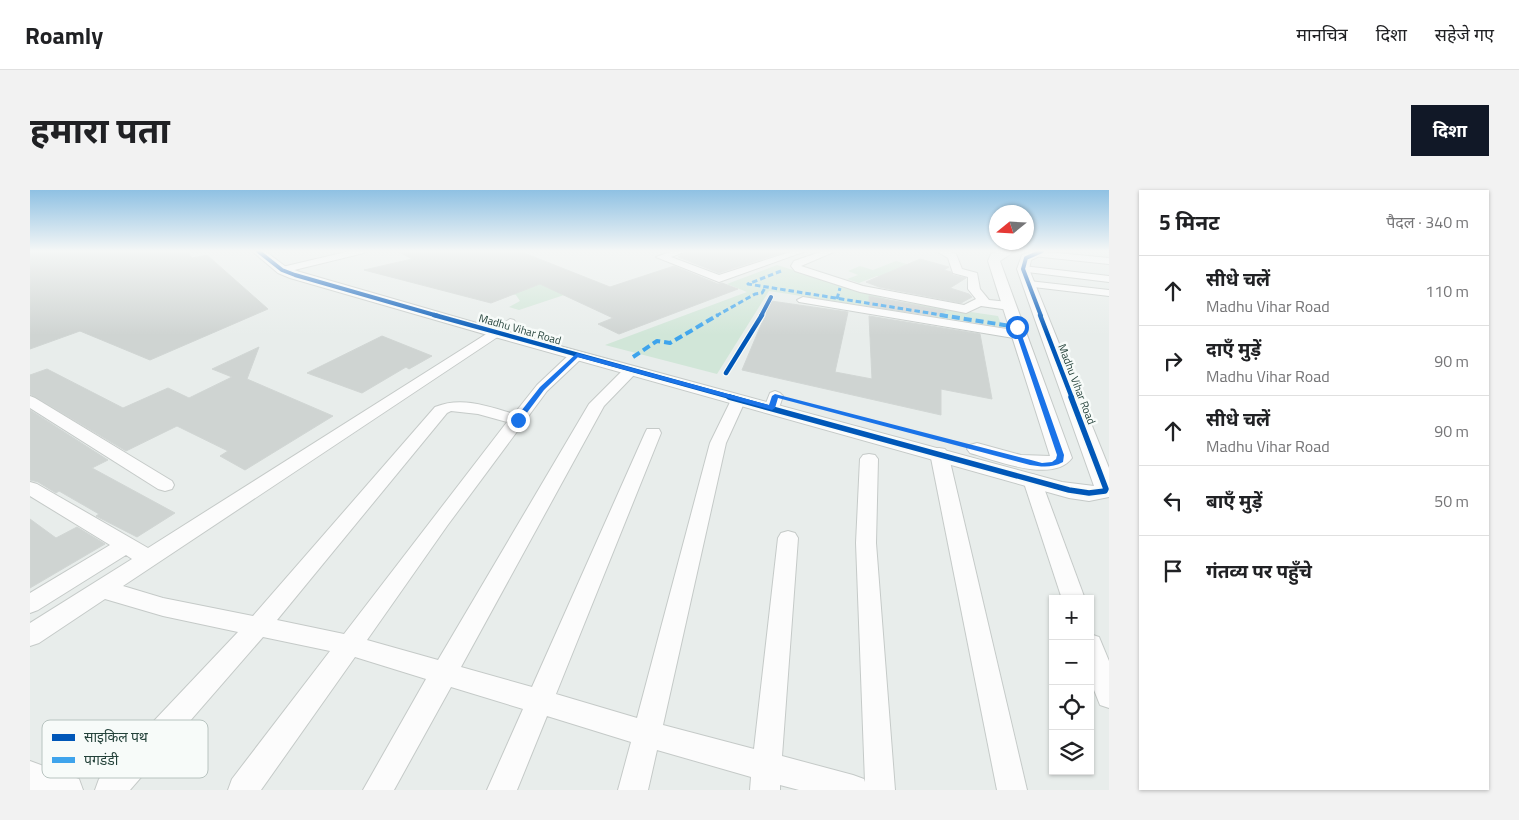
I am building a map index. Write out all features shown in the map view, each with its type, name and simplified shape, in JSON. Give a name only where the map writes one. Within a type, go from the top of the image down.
[{"type":"street","name":"Madhu Vihar Road","points":[[340,279],[503,328],[1037,473],[1055,486],[1094,494],[1108,491],[1035,279]]},
{"type":"street","name":"Madhu Vihar Road","points":[[346,279],[503,328],[577,355],[738,398],[774,402],[939,453],[1037,473]]},
{"type":"street","points":[[830,279],[860,289],[901,298],[966,308],[979,302],[1007,300],[1024,279]]},
{"type":"street","points":[[973,279],[974,289],[983,300],[979,302]]},
{"type":"street","points":[[1000,279],[1061,455],[1057,463],[1037,473],[1073,595]]},
{"type":"street","points":[[1064,279],[1109,293]]},
{"type":"street","points":[[804,300],[1019,335]]},
{"type":"street","points":[[30,636],[503,328]]},
{"type":"street","points":[[243,790],[440,521],[542,388],[577,355]]},
{"type":"street","points":[[378,790],[597,404],[631,370]]},
{"type":"street","points":[[633,790],[718,443],[738,398]]},
{"type":"street","points":[[30,401],[165,485]]},
{"type":"street","points":[[174,720],[258,627],[441,410],[458,405],[518,420]]},
{"type":"street","points":[[502,790],[652,433]]},
{"type":"street","points":[[939,453],[1012,790]]},
{"type":"street","points":[[869,459],[866,543],[880,790]]},
{"type":"street","points":[[30,488],[149,559]]},
{"type":"street","points":[[766,778],[788,538]]},
{"type":"street","points":[[30,604],[126,545]]},
{"type":"street","points":[[102,589],[163,607],[349,645],[647,734],[766,778],[853,790]]},
{"type":"street","points":[[1094,655],[1109,696]]},
{"type":"street","points":[[30,776],[68,790]]},
{"type":"street","points":[[110,790],[121,778]]},
{"type":"green space","points":[[525,279],[536,279],[573,292],[519,310],[509,307],[520,301],[516,295],[498,290]]},
{"type":"green space","points":[[740,279],[822,279],[890,300],[998,316],[1002,327],[769,291],[717,374],[605,345],[747,292],[727,284]]},
{"type":"green space","points":[[847,279],[869,279],[859,283]]},
{"type":"green space","points":[[886,279],[905,279],[901,284]]},
{"type":"building","points":[[30,279],[234,279],[268,309],[150,360],[80,331],[30,349]]},
{"type":"building","points":[[399,279],[590,279],[610,287],[634,279],[706,279],[738,289],[619,334],[598,324],[613,318],[540,284],[491,303]]},
{"type":"building","points":[[873,279],[964,279],[950,288],[969,294],[972,297],[961,303],[879,287],[866,282]]},
{"type":"building","points":[[869,296],[946,311],[936,316],[869,306]]},
{"type":"building","points":[[771,301],[848,312],[835,372],[872,379],[869,316],[980,334],[992,399],[941,389],[941,415],[742,370]]},
{"type":"building","points":[[382,336],[432,356],[409,369],[406,367],[362,393],[307,373]]},
{"type":"building","points":[[259,347],[247,379],[333,416],[245,470],[220,456],[228,451],[177,426],[126,451],[30,394],[30,375],[47,369],[123,408],[168,388],[189,398],[232,377],[212,369]]},
{"type":"building","points":[[30,410],[108,460],[92,468],[175,513],[137,537],[96,516],[99,514],[59,491],[56,493],[38,482],[30,480]]},
{"type":"building","points":[[30,519],[56,538],[77,527],[105,544],[30,588]]},
{"type":"marked path","points":[[761,279],[748,284],[1017,327]]},
{"type":"marked path","points":[[633,357],[657,341],[670,343],[755,294],[762,293],[765,288]]},
{"type":"marked path","points":[[837,299],[840,288]]},
{"type":"cycle path","points":[[309,279],[496,333],[1059,488],[1089,493],[1105,491],[1106,489],[1027,279]]},
{"type":"cycle path","points":[[726,373],[759,321],[771,297]]},
{"type":"route","points":[[518,420],[542,388],[577,355],[772,408],[775,396],[1030,463],[1054,464],[1060,460],[1061,455],[1017,327]]}]
